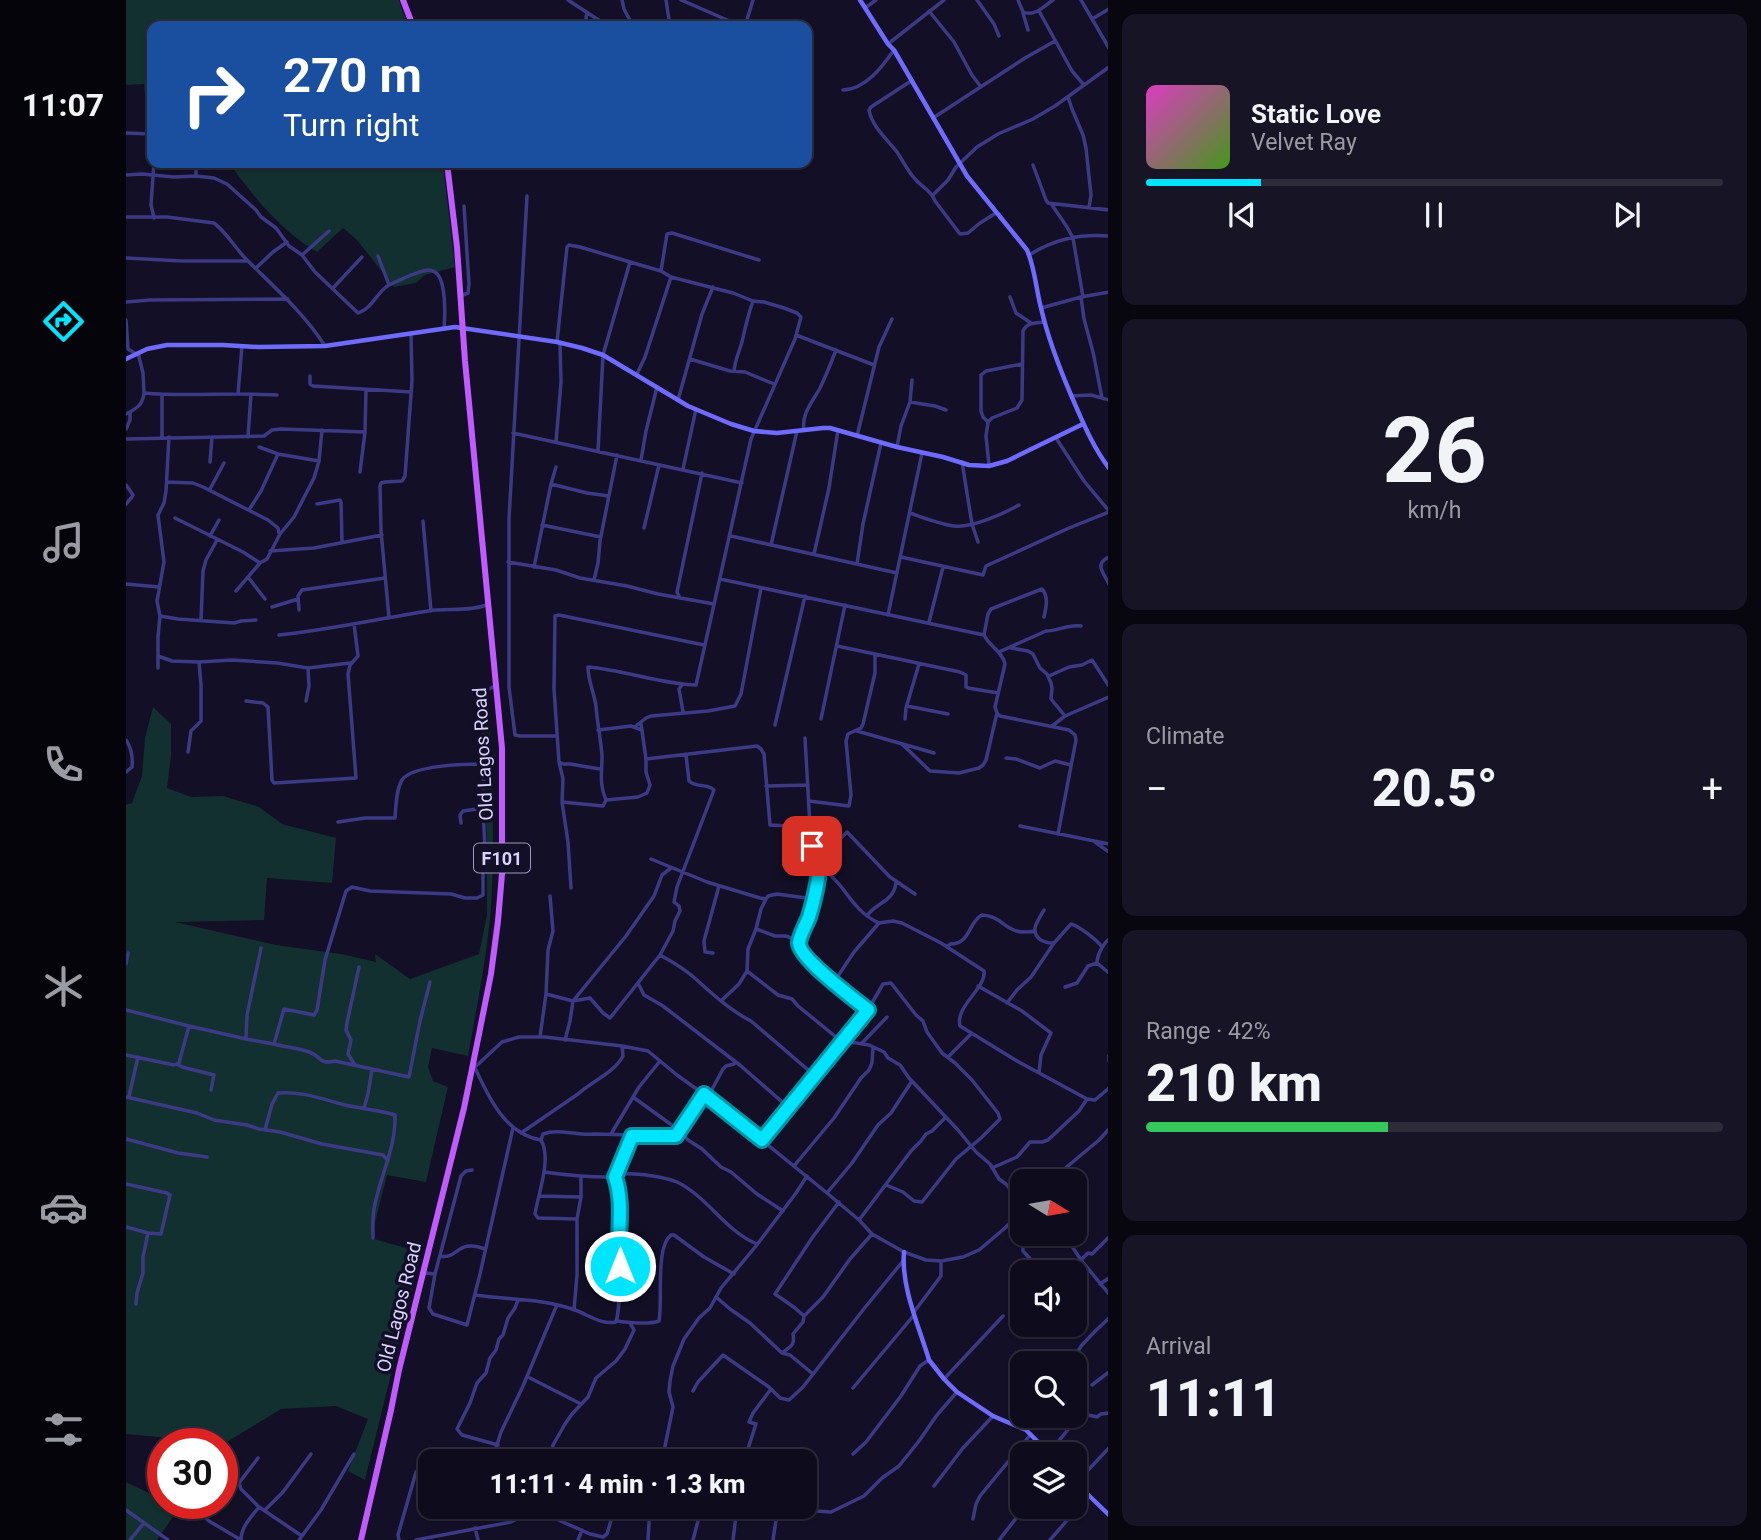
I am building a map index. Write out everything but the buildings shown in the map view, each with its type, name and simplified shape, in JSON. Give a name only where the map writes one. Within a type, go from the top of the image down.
[{"type":"main road","points":[[403,0],[411,21]]},
{"type":"main road","name":"Old Lagos Road","points":[[361,1540],[473,1068],[491,974],[502,874],[502,748],[448,168]]},
{"type":"street","points":[[568,0],[602,21]]},
{"type":"street","points":[[622,0],[631,21]]},
{"type":"street","points":[[666,0],[669,21]]},
{"type":"street","points":[[681,0],[731,21]]},
{"type":"street","points":[[745,21],[753,0]]},
{"type":"street","points":[[860,0],[894,50],[967,176],[1021,241],[1029,255],[1041,309],[1060,369],[1083,424],[1108,468]]},
{"type":"street","points":[[865,8],[876,0]]},
{"type":"street","points":[[888,44],[944,0]]},
{"type":"street","points":[[977,0],[999,36]]},
{"type":"street","points":[[1018,0],[1028,30]]},
{"type":"street","points":[[1023,13],[1039,11],[1053,0]]},
{"type":"street","points":[[1081,0],[1108,48]]},
{"type":"street","points":[[1092,19],[1108,9]]},
{"type":"street","points":[[929,11],[954,43],[981,87]]},
{"type":"street","points":[[1039,11],[1076,78],[1084,85]]},
{"type":"street","points":[[587,13],[587,21]]},
{"type":"street","points":[[933,118],[1055,41]]},
{"type":"street","points":[[843,90],[852,89],[878,72],[894,50]]},
{"type":"street","points":[[933,195],[976,147],[1009,128],[1033,119],[1108,67]]},
{"type":"street","points":[[911,81],[871,107],[870,117],[914,178],[933,195],[960,234],[968,233],[996,213]]},
{"type":"street","points":[[1068,97],[1086,148],[1091,195],[1089,208]]},
{"type":"street","points":[[126,133],[147,134]]},
{"type":"street","points":[[1032,165],[1046,200],[1052,205],[1108,210]]},
{"type":"street","points":[[154,168],[154,218]]},
{"type":"street","points":[[196,168],[196,176]]},
{"type":"street","points":[[126,175],[196,176],[214,178],[227,184],[276,228],[286,242],[360,314],[389,285],[429,270],[438,275],[446,308],[444,329]]},
{"type":"street","points":[[527,196],[508,562],[510,699],[515,735],[557,736]]},
{"type":"street","points":[[460,296],[468,293],[470,284],[464,206]]},
{"type":"street","points":[[1057,207],[1073,238],[1084,319],[1101,398]]},
{"type":"street","points":[[126,217],[214,223],[243,256],[288,299],[312,326],[325,346]]},
{"type":"street","points":[[302,255],[329,231]]},
{"type":"street","points":[[661,271],[667,234],[672,233],[759,260]]},
{"type":"street","points":[[1029,255],[1044,245],[1082,235],[1108,236]]},
{"type":"street","points":[[256,268],[286,242]]},
{"type":"street","points":[[556,442],[561,382],[559,342],[567,247],[572,245],[800,314],[801,321],[796,335],[754,431],[696,685],[660,682],[615,670],[588,667],[588,677],[596,703],[602,758],[601,790],[606,800]]},
{"type":"street","points":[[238,260],[243,256]]},
{"type":"street","points":[[378,256],[389,285]]},
{"type":"street","points":[[333,288],[362,257]]},
{"type":"street","points":[[126,258],[248,261]]},
{"type":"street","points":[[598,451],[603,355],[630,262]]},
{"type":"street","points":[[637,374],[671,277]]},
{"type":"street","points":[[678,400],[702,314],[713,287]]},
{"type":"street","points":[[1041,309],[1108,292]]},
{"type":"street","points":[[1010,297],[1016,313],[1031,323]]},
{"type":"street","points":[[126,302],[288,299]]},
{"type":"street","points":[[734,371],[733,361],[741,344],[753,301]]},
{"type":"street","points":[[857,436],[879,347],[892,319]]},
{"type":"street","points":[[126,320],[127,345],[131,351],[137,353]]},
{"type":"street","points":[[989,466],[986,436],[988,422],[1017,408],[1022,400],[1023,331],[1031,323],[1045,322]]},
{"type":"street","points":[[126,359],[147,349],[167,345],[325,346],[463,328],[559,342],[603,355],[696,410],[754,431],[777,433],[823,428],[838,430],[970,465],[989,466],[1007,461],[1083,424]]},
{"type":"street","points":[[389,618],[380,503],[381,483],[404,480],[411,392],[411,334]]},
{"type":"street","points":[[796,335],[874,365]]},
{"type":"street","points":[[238,394],[242,346]]},
{"type":"street","points":[[804,430],[803,422],[808,409],[836,350]]},
{"type":"street","points":[[126,429],[130,420],[128,413],[143,400],[143,373],[137,353]]},
{"type":"street","points":[[690,359],[724,366],[775,384]]},
{"type":"street","points":[[988,422],[981,411],[981,375],[986,371],[1023,364]]},
{"type":"street","points":[[310,376],[311,386],[411,392]]},
{"type":"street","points":[[897,447],[901,426],[911,402],[912,380]]},
{"type":"street","points":[[641,461],[657,387]]},
{"type":"street","points":[[360,472],[366,390]]},
{"type":"street","points":[[144,393],[277,396]]},
{"type":"street","points":[[248,436],[251,394]]},
{"type":"street","points":[[162,395],[162,437]]},
{"type":"street","points":[[1072,396],[1085,395],[1108,401]]},
{"type":"street","points":[[911,402],[946,410]]},
{"type":"street","points":[[683,469],[696,410]]},
{"type":"street","points":[[126,445],[126,439],[264,436],[272,430],[365,432]]},
{"type":"street","points":[[236,591],[260,563],[267,559],[280,534],[295,517],[314,478],[319,461],[322,430]]},
{"type":"street","points":[[814,554],[833,468],[838,430]]},
{"type":"street","points":[[771,545],[797,431]]},
{"type":"street","points":[[513,433],[742,483]]},
{"type":"street","points":[[158,668],[160,616],[157,601],[164,562],[158,515],[164,503],[167,482],[169,437]]},
{"type":"street","points":[[210,462],[212,437]]},
{"type":"street","points":[[901,557],[983,575],[986,566],[1108,512],[1056,438]]},
{"type":"street","points":[[857,564],[881,443]]},
{"type":"street","points":[[259,447],[278,454],[319,461]]},
{"type":"street","points":[[888,615],[922,453]]},
{"type":"street","points":[[249,510],[278,454]]},
{"type":"street","points":[[594,580],[617,455]]},
{"type":"street","points":[[962,462],[972,524],[978,542]]},
{"type":"street","points":[[210,490],[224,463]]},
{"type":"street","points":[[644,528],[659,465]]},
{"type":"street","points":[[534,567],[556,467]]},
{"type":"street","points":[[680,597],[677,592],[702,473]]},
{"type":"street","points":[[167,482],[197,484],[274,524],[280,534]]},
{"type":"street","points":[[551,484],[609,496]]},
{"type":"street","points":[[126,485],[133,495],[126,504]]},
{"type":"street","points":[[317,503],[340,500],[342,541]]},
{"type":"street","points":[[910,513],[950,525],[964,526],[1019,505]]},
{"type":"street","points":[[175,518],[260,563]]},
{"type":"street","points":[[210,536],[219,520]]},
{"type":"street","points":[[423,521],[431,611]]},
{"type":"street","points":[[542,525],[601,537]]},
{"type":"street","points":[[270,551],[314,548],[382,535]]},
{"type":"street","points":[[731,536],[897,573]]},
{"type":"street","points":[[201,620],[203,571],[217,540]]},
{"type":"street","points":[[1108,557],[1100,563],[1108,583]]},
{"type":"street","points":[[508,562],[714,604]]},
{"type":"street","points":[[929,622],[943,567]]},
{"type":"street","points":[[248,578],[265,598]]},
{"type":"street","points":[[299,610],[298,599],[302,590],[385,578]]},
{"type":"street","points":[[720,579],[984,635]]},
{"type":"street","points":[[126,584],[159,587]]},
{"type":"street","points":[[598,730],[636,726],[651,716],[736,706],[741,694],[761,587]]},
{"type":"street","points":[[902,744],[930,771],[959,773],[983,765],[997,713],[995,707],[1005,664],[1005,659],[984,635],[988,614],[991,610],[1041,590],[1045,592],[1046,601],[1044,617]]},
{"type":"street","points":[[672,595],[677,592]]},
{"type":"street","points":[[775,725],[805,596]]},
{"type":"street","points":[[272,607],[298,599]]},
{"type":"street","points":[[279,635],[431,611],[472,610],[488,605]]},
{"type":"street","points":[[821,719],[845,605]]},
{"type":"street","points":[[571,888],[554,689],[555,617],[559,615],[704,645]]},
{"type":"street","points":[[160,616],[234,623],[256,620]]},
{"type":"street","points":[[158,656],[172,661],[277,663],[308,668],[351,663],[358,658],[359,653],[354,624]]},
{"type":"street","points":[[999,652],[1046,631],[1069,625],[1081,626]]},
{"type":"street","points":[[836,646],[964,673],[965,687],[998,693]]},
{"type":"street","points":[[1011,648],[1031,653],[1048,676],[1052,688],[1050,697],[1065,716]]},
{"type":"street","points":[[809,802],[849,806],[851,795],[846,741],[848,734],[857,731],[863,724],[875,673],[874,655]]},
{"type":"street","points":[[1048,676],[1092,660],[1108,686]]},
{"type":"street","points":[[188,752],[191,731],[201,721],[199,662]]},
{"type":"street","points":[[246,701],[263,703],[268,707],[273,782],[276,784],[355,778],[357,775],[348,674],[351,663]]},
{"type":"street","points":[[905,719],[919,664]]},
{"type":"street","points":[[306,701],[308,668]]},
{"type":"street","points":[[682,685],[679,689],[683,712]]},
{"type":"street","points":[[274,1044],[284,1009],[314,1014],[317,1010],[325,960],[346,891],[352,887],[370,891],[451,894],[465,898],[483,895],[484,746],[481,705],[487,690],[495,686]]},
{"type":"street","points":[[496,696],[510,699]]},
{"type":"street","points":[[1052,726],[1065,716],[1108,697]]},
{"type":"street","points":[[907,706],[948,715]]},
{"type":"street","points":[[997,713],[1000,716],[1069,730],[1075,735],[1058,834]]},
{"type":"street","points":[[606,800],[638,797],[647,793],[650,785],[641,723]]},
{"type":"street","points":[[636,726],[642,730]]},
{"type":"street","points":[[857,731],[934,753]]},
{"type":"street","points":[[805,738],[811,858],[820,864],[867,916],[879,923],[902,923],[984,971],[984,978],[958,1021],[960,1026],[1087,1099],[1095,1100],[1108,1087]]},
{"type":"street","points":[[126,740],[133,763],[126,772]]},
{"type":"street","points":[[646,759],[757,746],[764,754],[770,825],[810,827]]},
{"type":"street","points":[[546,994],[573,1001],[590,999],[610,1018],[660,955],[680,911],[674,902],[677,887],[714,789],[697,786],[688,781],[687,755]]},
{"type":"street","points":[[1006,758],[1038,767],[1055,761],[1071,765]]},
{"type":"street","points":[[559,762],[600,769]]},
{"type":"street","points":[[338,822],[365,818],[396,818],[399,789],[406,776],[425,769],[484,764]]},
{"type":"street","points":[[766,786],[808,785]]},
{"type":"street","points":[[562,802],[600,806],[605,804],[606,800]]},
{"type":"street","points":[[461,823],[460,815],[463,811],[483,808]]},
{"type":"street","points":[[1020,826],[1108,844]]},
{"type":"street","points":[[868,1010],[804,956],[800,947],[799,941],[809,915],[820,864],[847,832],[896,883],[915,894]]},
{"type":"street","points":[[1093,841],[1108,852]]},
{"type":"street","points":[[651,859],[719,886],[766,899]]},
{"type":"street","points":[[565,1040],[573,1001],[626,936],[655,893],[662,875],[671,867]]},
{"type":"street","points":[[867,916],[869,911],[895,893],[896,883]]},
{"type":"street","points":[[713,953],[705,951],[704,941],[719,886]]},
{"type":"street","points":[[721,1001],[739,984],[747,971],[748,949],[768,896],[777,894],[813,899]]},
{"type":"street","points":[[540,1037],[548,950],[553,931],[550,897]]},
{"type":"street","points":[[1044,910],[1035,931],[1041,941],[1054,943]]},
{"type":"street","points":[[947,947],[961,942],[971,931],[976,919],[982,915],[992,916],[1006,928],[1018,932],[1035,931]]},
{"type":"street","points":[[834,982],[854,952],[879,923]]},
{"type":"street","points":[[1007,1003],[1031,977],[1054,943],[1073,924],[1102,947]]},
{"type":"street","points":[[756,929],[799,941]]},
{"type":"street","points":[[1108,939],[1097,957],[1097,963],[1108,973]]},
{"type":"street","points":[[246,1039],[247,1015],[261,948]]},
{"type":"street","points":[[126,964],[128,953]]},
{"type":"street","points":[[660,955],[681,967],[740,1016],[751,1021],[814,1075]]},
{"type":"street","points":[[1065,987],[1077,983],[1088,966],[1097,963]]},
{"type":"street","points":[[356,1066],[348,1055],[351,1040],[346,1023],[359,967]]},
{"type":"street","points":[[747,971],[778,995],[792,999],[841,1042],[862,1043],[884,1052],[888,1058],[900,1065],[1010,1189]]},
{"type":"street","points":[[126,1010],[306,1051],[314,1054],[320,1061],[335,1061],[409,1077],[419,1021],[430,982]]},
{"type":"street","points":[[762,1140],[868,1010],[883,984],[891,983],[923,1021],[938,1048],[972,1080],[1000,1117],[992,1128],[956,1159],[922,1202],[914,1201],[903,1192],[886,1185]]},
{"type":"street","points":[[639,984],[644,995],[663,1006],[788,1107]]},
{"type":"street","points":[[978,986],[1051,1033],[1041,1055],[1039,1073]]},
{"type":"street","points":[[862,1043],[887,1017]]},
{"type":"street","points":[[177,1064],[189,1026]]},
{"type":"street","points":[[948,1057],[971,1034]]},
{"type":"street","points":[[541,1140],[513,1128],[494,1104],[473,1068],[502,1042],[519,1037],[622,1046],[648,1051],[839,1202],[872,1234],[904,1252],[926,1260],[941,1261],[963,1257],[979,1250],[1010,1224]]},
{"type":"street","points":[[521,1133],[615,1067],[623,1056],[622,1046]]},
{"type":"street","points":[[794,1166],[869,1070],[874,1048]]},
{"type":"street","points":[[126,1055],[214,1074],[211,1090]]},
{"type":"street","points":[[138,1057],[127,1097],[197,1113],[214,1120],[230,1121],[322,1144],[383,1155],[388,1161]]},
{"type":"street","points":[[610,1135],[648,1074],[660,1060]]},
{"type":"street","points":[[577,1219],[536,1217],[536,1204],[544,1172],[545,1150],[541,1140],[543,1134],[550,1131],[584,1135],[676,1136],[723,1069],[735,1063]]},
{"type":"street","points":[[364,1108],[372,1069]]},
{"type":"street","points":[[827,1193],[878,1125],[891,1113],[912,1081]]},
{"type":"street","points":[[265,1130],[278,1093],[309,1094],[340,1104],[395,1115],[395,1129],[388,1161],[375,1201],[373,1238]]},
{"type":"street","points":[[633,1097],[680,1131],[720,1167],[731,1172],[783,1211]]},
{"type":"street","points":[[992,1168],[1017,1157],[1030,1142],[1048,1140],[1079,1111],[1087,1099]]},
{"type":"street","points":[[859,1220],[926,1133],[932,1131],[946,1117]]},
{"type":"street","points":[[472,1170],[461,1176],[435,1274],[429,1308],[433,1314],[467,1325],[513,1128]]},
{"type":"street","points":[[1064,1169],[1108,1129]]},
{"type":"street","points":[[617,1321],[620,1201],[615,1177],[632,1136]]},
{"type":"street","points":[[126,1139],[178,1153],[207,1157]]},
{"type":"street","points":[[544,1172],[581,1176],[615,1177],[623,1174],[662,1177],[678,1183],[741,1235],[757,1244]]},
{"type":"street","points":[[575,1310],[581,1176]]},
{"type":"street","points":[[664,1449],[673,1407],[669,1392],[673,1366],[684,1339],[807,1176]]},
{"type":"street","points":[[126,1184],[170,1195],[162,1233],[148,1233],[126,1227]]},
{"type":"street","points":[[540,1196],[581,1197]]},
{"type":"street","points":[[804,1316],[775,1294],[839,1202]]},
{"type":"street","points":[[136,1304],[144,1273],[143,1257],[148,1233]]},
{"type":"street","points":[[782,1353],[793,1344],[793,1334],[803,1322],[804,1316],[816,1305],[872,1234]]},
{"type":"street","points":[[475,1295],[560,1305],[601,1322],[659,1321],[661,1264],[666,1239],[674,1235],[734,1274]]},
{"type":"street","points":[[1072,1246],[1081,1260],[1088,1253],[1092,1254],[1097,1250],[1108,1237]]},
{"type":"street","points":[[440,1256],[448,1257],[465,1246],[485,1249]]},
{"type":"street","points":[[1026,1246],[1023,1249],[1024,1254],[1030,1260]]},
{"type":"street","points":[[904,1252],[904,1273],[929,1360],[957,1392],[993,1416],[1031,1434],[1039,1442]]},
{"type":"street","points":[[693,1391],[723,1355],[780,1398],[789,1400],[803,1387],[904,1261]]},
{"type":"street","points":[[853,1388],[930,1293],[942,1272],[941,1261]]},
{"type":"street","points":[[1087,1268],[1108,1294]]},
{"type":"street","points":[[423,1273],[435,1274]]},
{"type":"street","points":[[1100,1284],[1108,1278]]},
{"type":"street","points":[[716,1297],[750,1323],[782,1353],[790,1355],[813,1374]]},
{"type":"street","points":[[498,1445],[462,1435],[457,1429],[518,1300]]},
{"type":"street","points":[[496,1449],[501,1432],[556,1307],[560,1305]]},
{"type":"street","points":[[944,1379],[1003,1316]]},
{"type":"street","points":[[1078,1351],[1108,1318]]},
{"type":"street","points":[[552,1449],[572,1414],[588,1397],[596,1378],[616,1361],[625,1349],[634,1330],[630,1323]]},
{"type":"street","points":[[853,1454],[866,1442],[920,1366],[929,1360]]},
{"type":"street","points":[[1092,1385],[1108,1372]]},
{"type":"street","points":[[530,1378],[581,1404]]},
{"type":"street","points":[[748,1449],[755,1427],[755,1424],[749,1422],[752,1413],[771,1389]]},
{"type":"street","points":[[817,1511],[831,1512],[864,1496],[906,1458],[957,1392]]},
{"type":"street","points":[[1059,1442],[1084,1414],[1097,1417],[1108,1413]]},
{"type":"street","points":[[934,1486],[962,1448],[993,1416]]},
{"type":"street","points":[[973,1519],[980,1496],[1031,1434]]},
{"type":"street","points":[[1087,1470],[1108,1448]]},
{"type":"street","points":[[265,1510],[283,1492],[311,1454]]},
{"type":"street","points":[[258,1458],[239,1483],[241,1489],[259,1507],[301,1538],[354,1454]]},
{"type":"street","points":[[399,1540],[398,1535],[418,1470]]},
{"type":"street","points":[[1050,1540],[1089,1495],[1107,1512]]},
{"type":"street","points":[[207,1519],[234,1539],[241,1540],[243,1527],[259,1507]]},
{"type":"street","points":[[126,1510],[168,1540]]},
{"type":"street","points":[[416,1540],[517,1519]]},
{"type":"street","points":[[558,1519],[590,1534],[605,1537],[611,1519]]},
{"type":"street","points":[[648,1540],[649,1519]]},
{"type":"street","points":[[693,1540],[698,1519]]},
{"type":"street","points":[[733,1540],[736,1519]]},
{"type":"street","points":[[773,1540],[776,1519]]},
{"type":"street","points":[[999,1540],[1016,1519]]},
{"type":"street","points":[[130,1540],[144,1522]]},
{"type":"street","points":[[475,1528],[478,1540]]},
{"type":"street","points":[[578,1540],[582,1530]]},
{"type":"green space","points":[[126,0],[399,0],[406,21],[147,21],[147,121],[144,84],[126,83]]},
{"type":"green space","points":[[233,168],[444,168],[455,267],[425,275],[416,283],[394,287],[357,240],[343,228],[317,252],[291,234],[258,200]]},
{"type":"green space","points":[[153,707],[171,724],[167,788],[191,797],[223,796],[259,807],[282,824],[336,838],[332,883],[267,878],[264,920],[175,922],[276,945],[376,962],[375,954],[410,979],[479,954],[487,915],[487,840],[482,737],[489,708],[493,807],[492,882],[481,982],[468,1056],[432,1048],[428,1067],[433,1081],[448,1087],[426,1182],[387,1175],[371,1238],[409,1249],[420,1256],[365,1480],[348,1471],[368,1419],[336,1406],[281,1409],[238,1435],[238,1428],[147,1428],[147,1436],[126,1434],[126,805],[132,803],[142,776],[145,738]]},
{"type":"green space","points":[[126,1482],[147,1492],[147,1519],[171,1519],[157,1540],[126,1540]]},
{"type":"route","points":[[620,1266],[620,1201],[615,1177],[632,1136],[678,1135],[704,1094],[762,1140],[868,1010],[804,956],[800,947],[799,941],[809,915],[819,873],[820,864],[811,858],[812,846]]}]
